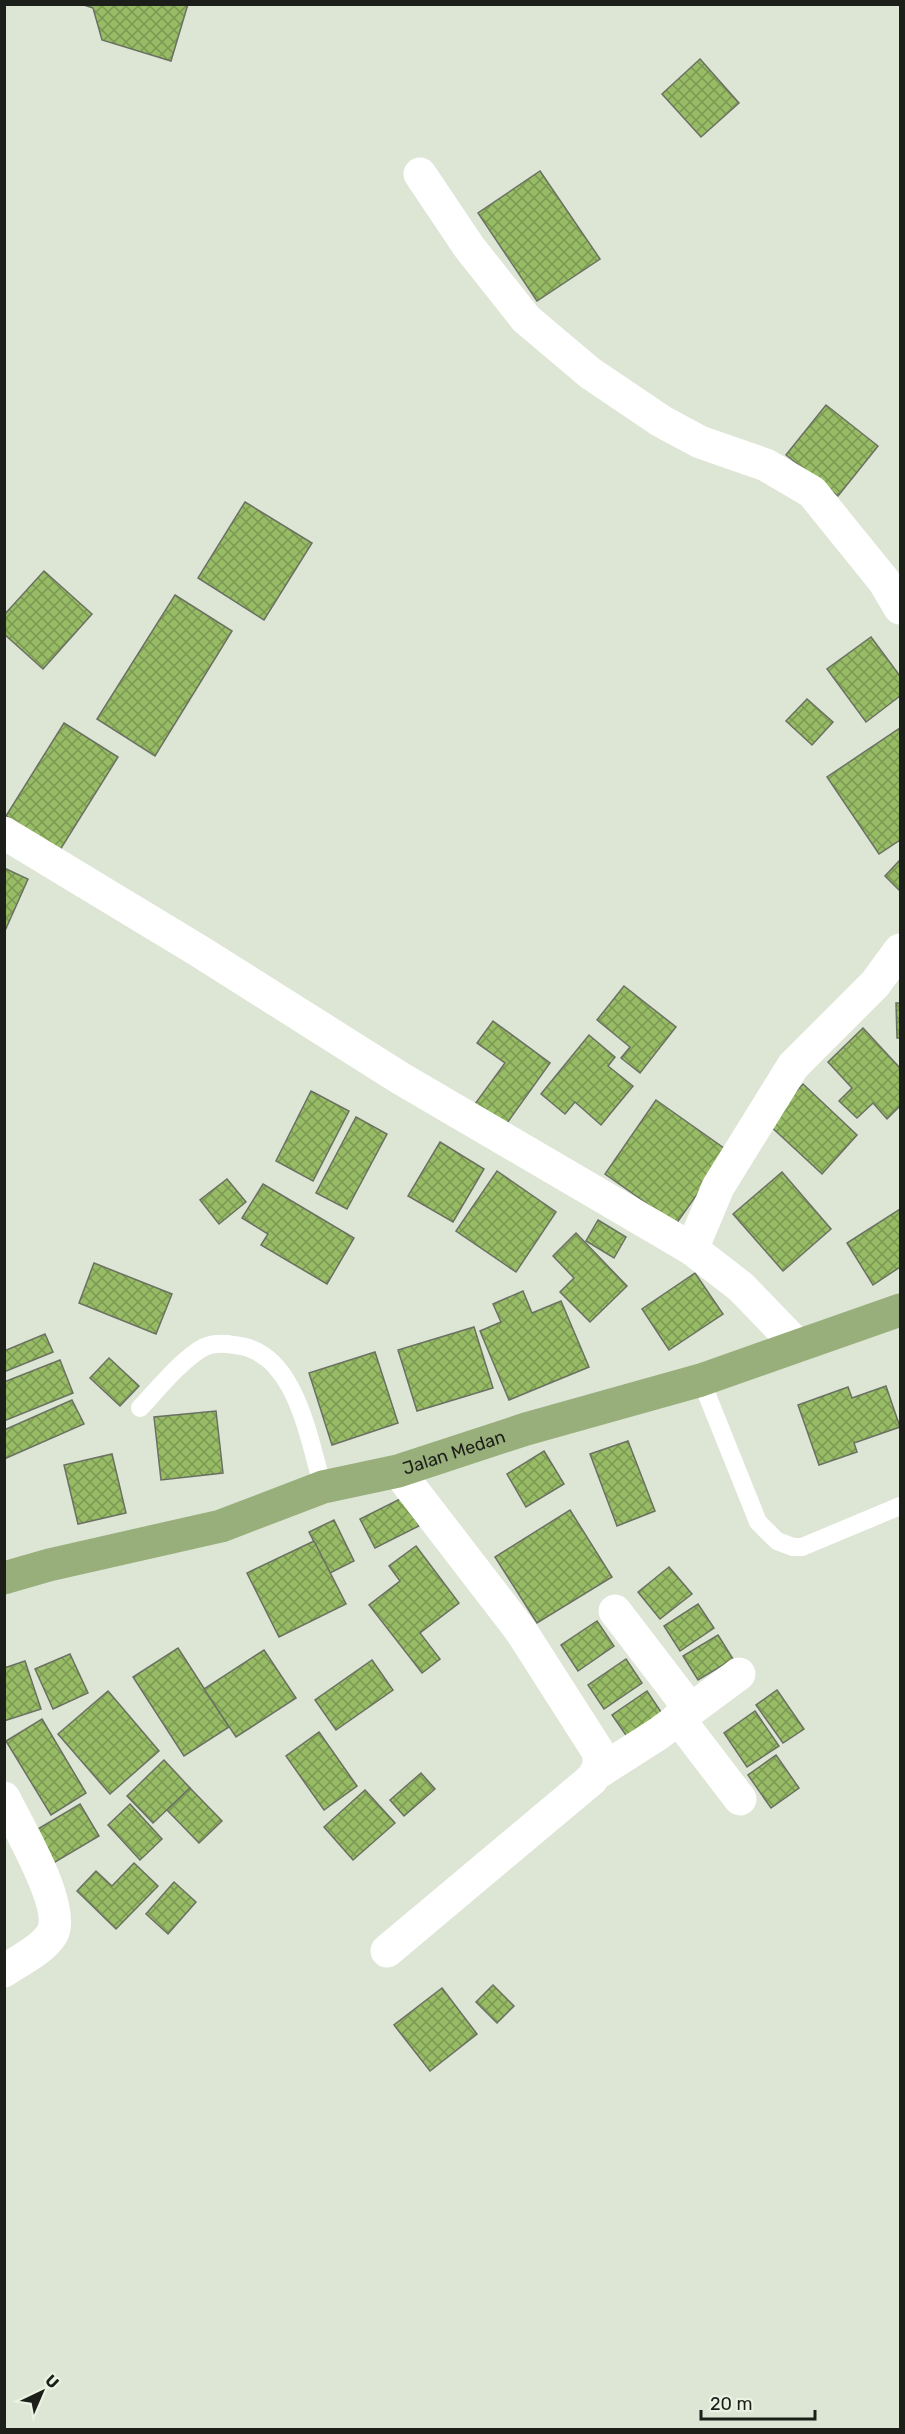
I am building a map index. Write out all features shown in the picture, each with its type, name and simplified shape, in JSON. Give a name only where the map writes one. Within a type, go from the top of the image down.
[{"type":"highway","name":"Jalan Medan","points":[[4,1578],[50,1565],[221,1526],[323,1487],[398,1472],[526,1429],[701,1380],[900,1310]]},
{"type":"street","points":[[420,174],[469,247],[526,320],[590,373],[661,421],[700,442],[766,465],[812,492],[884,581],[900,608]]},
{"type":"street","points":[[4,833],[199,951],[400,1078],[693,1249],[741,1287],[798,1346]]},
{"type":"street","points":[[693,1249],[718,1187],[793,1066],[875,984],[900,950]]},
{"type":"street","points":[[398,1472],[521,1631],[599,1754],[597,1773]]},
{"type":"street","points":[[615,1611],[740,1799]]},
{"type":"street","points":[[387,1951],[597,1773],[739,1674]]},
{"type":"street","points":[[4,1798],[50,1893],[56,1916],[53,1932],[46,1940],[4,1971]]},
{"type":"lane","points":[[140,1408],[199,1350],[222,1343],[249,1346],[279,1368],[290,1384],[323,1487]]},
{"type":"lane","points":[[701,1380],[758,1522],[777,1541],[793,1547],[802,1547],[900,1506]]},
{"type":"building","points":[[81,4],[188,4],[171,61],[102,40],[93,8]]},
{"type":"building","points":[[700,59],[739,103],[701,137],[662,94]]},
{"type":"building","points":[[540,171],[600,259],[537,301],[478,213]]},
{"type":"building","points":[[826,405],[878,446],[838,496],[786,455]]},
{"type":"building","points":[[245,502],[312,543],[264,620],[198,578]]},
{"type":"building","points":[[44,571],[92,614],[43,669],[4,634],[4,615]]},
{"type":"building","points":[[175,595],[232,631],[155,756],[97,719]]},
{"type":"building","points":[[871,637],[900,676],[900,696],[866,722],[827,669]]},
{"type":"building","points":[[807,699],[833,722],[812,745],[786,721]]},
{"type":"building","points":[[64,723],[118,757],[60,850],[6,816]]},
{"type":"building","points":[[900,728],[900,840],[879,854],[827,777]]},
{"type":"building","points":[[900,860],[900,891],[885,876]]},
{"type":"building","points":[[4,868],[28,879],[4,933]]},
{"type":"building","points":[[624,986],[676,1027],[640,1073],[621,1058],[630,1047],[597,1020]]},
{"type":"building","points":[[896,1003],[900,1003],[900,1038],[897,1038]]},
{"type":"building","points":[[493,1021],[550,1063],[505,1126],[475,1104],[505,1063],[477,1043]]},
{"type":"building","points":[[863,1028],[900,1068],[900,1106],[887,1119],[873,1103],[857,1118],[839,1101],[852,1088],[828,1062]]},
{"type":"building","points":[[589,1035],[615,1057],[608,1066],[633,1086],[601,1125],[575,1102],[565,1114],[541,1094]]},
{"type":"building","points":[[803,1084],[857,1135],[822,1174],[767,1123]]},
{"type":"building","points":[[311,1091],[349,1111],[313,1181],[276,1161]]},
{"type":"building","points":[[656,1100],[728,1151],[676,1224],[605,1174]]},
{"type":"building","points":[[356,1117],[387,1134],[347,1209],[316,1193]]},
{"type":"building","points":[[440,1142],[484,1169],[453,1222],[408,1196]]},
{"type":"building","points":[[497,1171],[556,1212],[516,1272],[456,1231]]},
{"type":"building","points":[[782,1172],[831,1229],[783,1271],[733,1214]]},
{"type":"building","points":[[227,1179],[246,1202],[219,1224],[200,1200]]},
{"type":"building","points":[[263,1184],[354,1238],[327,1284],[261,1245],[268,1234],[242,1218]]},
{"type":"building","points":[[900,1209],[900,1267],[873,1285],[847,1243]]},
{"type":"building","points":[[598,1220],[626,1237],[614,1258],[586,1241]]},
{"type":"building","points":[[576,1233],[627,1286],[590,1322],[560,1292],[574,1278],[553,1256]]},
{"type":"building","points":[[94,1263],[172,1294],[156,1334],[79,1303]]},
{"type":"building","points":[[695,1273],[723,1314],[669,1350],[642,1309]]},
{"type":"building","points":[[523,1291],[532,1313],[561,1301],[589,1367],[509,1400],[480,1331],[501,1322],[493,1304]]},
{"type":"building","points":[[474,1327],[493,1388],[417,1411],[398,1350]]},
{"type":"building","points":[[45,1334],[53,1352],[4,1372],[4,1351]]},
{"type":"building","points":[[375,1352],[398,1423],[332,1445],[309,1373]]},
{"type":"building","points":[[109,1358],[139,1386],[120,1406],[90,1378]]},
{"type":"building","points":[[60,1360],[73,1393],[4,1421],[4,1382]]},
{"type":"building","points":[[886,1386],[900,1427],[854,1443],[857,1452],[819,1465],[798,1405],[848,1387],[852,1398]]},
{"type":"building","points":[[72,1400],[84,1424],[4,1459],[4,1430]]},
{"type":"building","points":[[216,1411],[223,1473],[161,1480],[154,1417]]},
{"type":"building","points":[[628,1441],[655,1511],[617,1526],[590,1454]]},
{"type":"building","points":[[544,1451],[564,1484],[526,1507],[507,1474]]},
{"type":"building","points":[[112,1454],[126,1513],[78,1524],[64,1465]]},
{"type":"building","points":[[404,1497],[419,1526],[375,1548],[360,1519]]},
{"type":"building","points":[[570,1510],[612,1577],[537,1623],[495,1557]]},
{"type":"building","points":[[334,1520],[354,1561],[330,1573],[309,1532]]},
{"type":"building","points":[[314,1541],[346,1604],[279,1637],[247,1573]]},
{"type":"building","points":[[416,1546],[459,1603],[420,1633],[440,1659],[422,1673],[369,1605],[400,1581],[389,1566]]},
{"type":"building","points":[[669,1567],[692,1594],[660,1619],[638,1592]]},
{"type":"building","points":[[698,1604],[714,1628],[680,1651],[664,1626]]},
{"type":"building","points":[[597,1621],[614,1646],[578,1671],[561,1645]]},
{"type":"building","points":[[718,1635],[733,1659],[698,1680],[683,1656]]},
{"type":"building","points":[[178,1648],[229,1727],[184,1756],[133,1677]]},
{"type":"building","points":[[264,1650],[296,1698],[236,1737],[204,1689]]},
{"type":"building","points":[[70,1654],[88,1693],[53,1709],[35,1669]]},
{"type":"building","points":[[626,1659],[642,1683],[604,1709],[588,1685]]},
{"type":"building","points":[[372,1660],[393,1690],[336,1730],[315,1700]]},
{"type":"building","points":[[25,1661],[41,1709],[4,1721],[4,1668]]},
{"type":"building","points":[[777,1690],[804,1729],[783,1743],[756,1705]]},
{"type":"building","points":[[108,1691],[159,1751],[110,1794],[58,1734]]},
{"type":"building","points":[[647,1691],[665,1718],[630,1741],[612,1715]]},
{"type":"building","points":[[755,1711],[779,1746],[747,1767],[724,1733]]},
{"type":"building","points":[[42,1719],[86,1793],[51,1815],[6,1741]]},
{"type":"building","points":[[319,1732],[357,1786],[324,1810],[286,1756]]},
{"type":"building","points":[[776,1755],[799,1788],[771,1808],[748,1775]]},
{"type":"building","points":[[164,1760],[190,1788],[153,1823],[127,1796]]},
{"type":"building","points":[[421,1773],[435,1789],[404,1816],[390,1800]]},
{"type":"building","points":[[190,1788],[222,1821],[199,1843],[167,1810]]},
{"type":"building","points":[[365,1790],[395,1823],[353,1860],[324,1827]]},
{"type":"building","points":[[80,1804],[99,1836],[50,1865],[31,1833]]},
{"type":"building","points":[[130,1804],[162,1839],[140,1860],[108,1825]]},
{"type":"building","points":[[134,1863],[158,1886],[116,1929],[77,1891],[96,1871],[112,1886]]},
{"type":"building","points":[[174,1882],[196,1902],[168,1934],[146,1914]]},
{"type":"building","points":[[493,1985],[514,2006],[497,2023],[476,2002]]},
{"type":"building","points":[[442,1988],[477,2034],[430,2071],[394,2025]]}]
